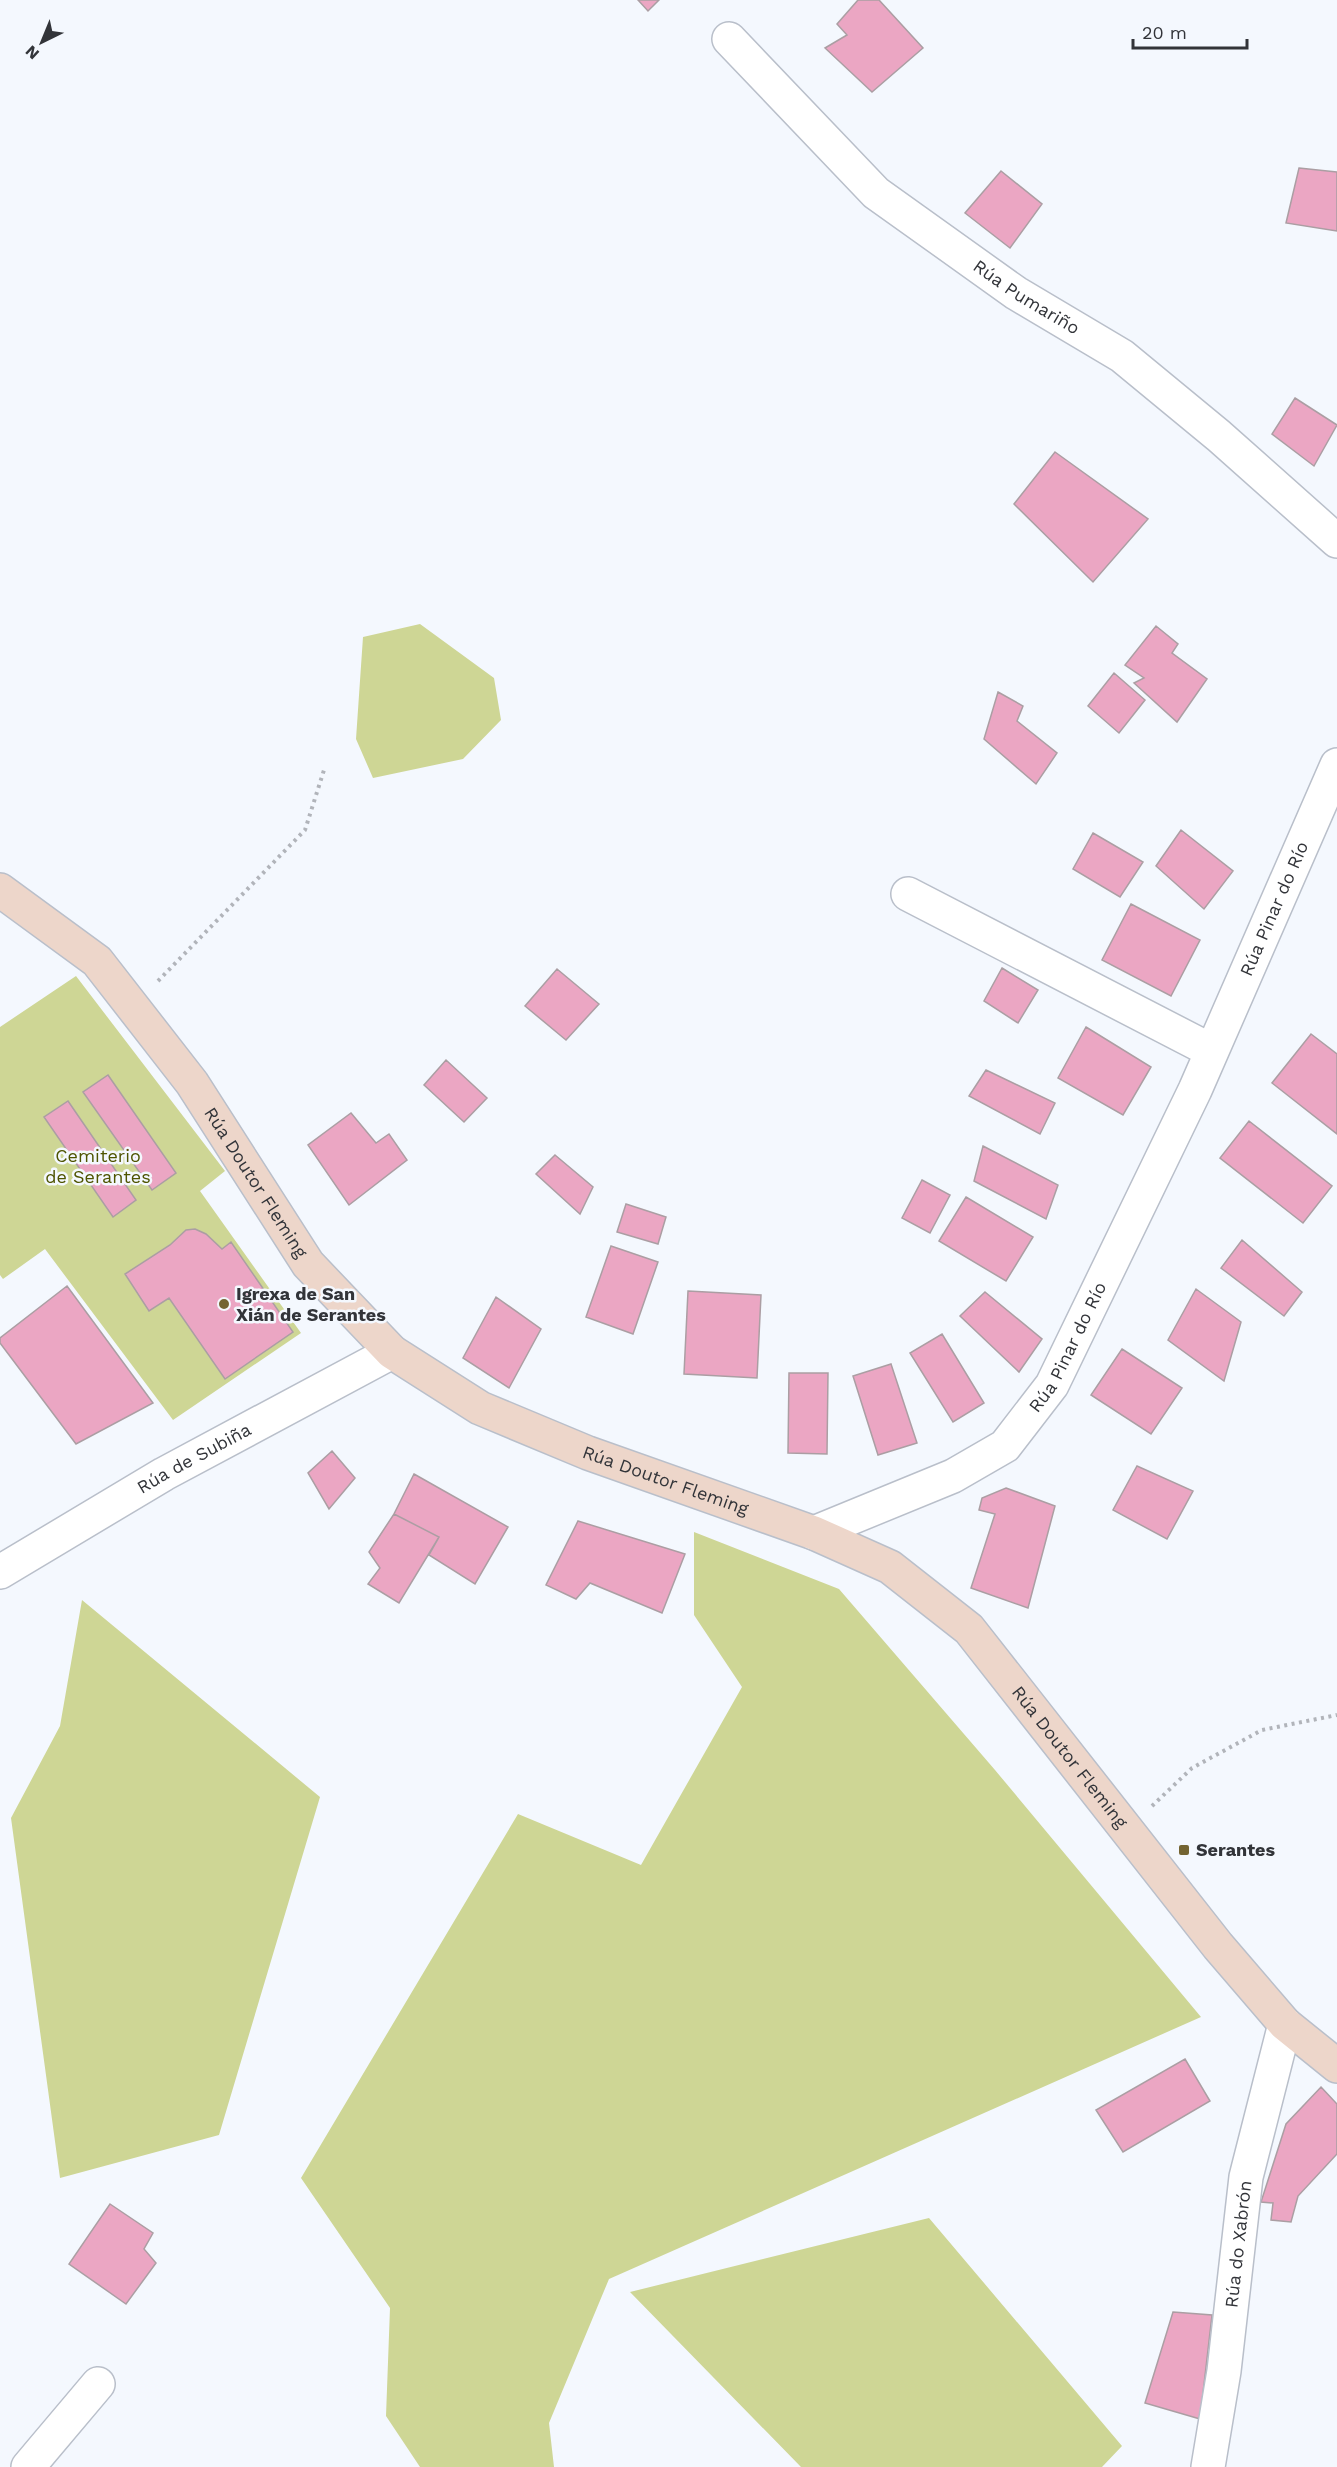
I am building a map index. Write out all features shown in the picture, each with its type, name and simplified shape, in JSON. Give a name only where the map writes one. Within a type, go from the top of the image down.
[{"type":"main road","name":"Rúa Doutor Fleming","points":[[0,890],[97,961],[192,1083],[308,1264],[392,1352],[480,1408],[588,1454],[814,1533],[890,1568],[969,1629],[1218,1946],[1285,2024],[1337,2066]]},
{"type":"street","name":"Rúa Pumariño","points":[[729,39],[876,193],[1016,294],[1122,356],[1219,436],[1337,541]]},
{"type":"street","name":"Rúa Pinar do Río","points":[[814,1533],[953,1476],[1005,1446],[1052,1385],[1195,1090],[1210,1050],[1337,765]]},
{"type":"street","points":[[908,894],[1210,1050]]},
{"type":"street","name":"Rúa de Subiña","points":[[0,1572],[164,1474],[392,1352]]},
{"type":"street","name":"Rúa do Xabrón","points":[[1208,2467],[1224,2371],[1246,2177],[1285,2024]]},
{"type":"street","points":[[28,2467],[98,2384]]},
{"type":"path","points":[[132,1007],[304,830],[324,770]]},
{"type":"path","points":[[1127,1828],[1192,1768],[1262,1730],[1337,1715]]},
{"type":"green space","points":[[420,624],[494,678],[501,720],[463,759],[373,778],[356,739],[363,637]]},
{"type":"green space","name":"Cemiterio de Serantes","points":[[76,976],[225,1171],[200,1191],[301,1333],[173,1420],[45,1249],[3,1279],[0,1275],[0,1027]]},
{"type":"green space","points":[[694,1532],[839,1589],[995,1770],[1201,2017],[609,2279],[549,2423],[554,2467],[420,2467],[386,2416],[390,2308],[301,2178],[518,1814],[641,1865],[742,1687],[694,1615]]},
{"type":"green space","points":[[82,1600],[320,1797],[219,2135],[60,2178],[11,1818],[60,1726]]},
{"type":"green space","points":[[929,2218],[1122,2446],[1102,2467],[801,2467],[630,2292]]},
{"type":"building","points":[[638,0],[659,0],[648,11]]},
{"type":"building","points":[[858,0],[879,0],[923,48],[872,92],[825,48],[847,35],[837,24]]},
{"type":"building","points":[[1299,168],[1337,172],[1337,231],[1286,223]]},
{"type":"building","points":[[1001,171],[1042,204],[1010,248],[965,213]]},
{"type":"building","points":[[1295,398],[1337,425],[1314,466],[1272,434]]},
{"type":"building","points":[[1055,452],[1148,519],[1093,582],[1014,504]]},
{"type":"building","points":[[1156,626],[1178,644],[1172,653],[1207,679],[1177,722],[1134,683],[1144,678],[1125,665]]},
{"type":"building","points":[[1114,673],[1145,700],[1119,733],[1088,706]]},
{"type":"building","points":[[998,692],[1023,706],[1017,721],[1057,753],[1036,784],[984,739]]},
{"type":"building","points":[[1181,830],[1233,871],[1204,909],[1156,866]]},
{"type":"building","points":[[1093,833],[1143,862],[1120,897],[1073,869]]},
{"type":"building","points":[[1131,904],[1200,940],[1171,996],[1102,960]]},
{"type":"building","points":[[1002,968],[1038,990],[1018,1023],[984,1001]]},
{"type":"building","points":[[557,969],[599,1004],[566,1040],[525,1006]]},
{"type":"building","points":[[1086,1027],[1151,1067],[1123,1115],[1058,1078]]},
{"type":"building","points":[[1311,1034],[1337,1054],[1337,1134],[1272,1083]]},
{"type":"building","points":[[446,1060],[487,1098],[464,1122],[424,1085]]},
{"type":"building","points":[[986,1070],[1055,1103],[1040,1134],[969,1096]]},
{"type":"building","points":[[108,1075],[176,1173],[152,1190],[83,1092]]},
{"type":"building","points":[[68,1101],[136,1200],[113,1217],[44,1117]]},
{"type":"building","points":[[351,1113],[376,1143],[389,1134],[407,1160],[349,1205],[308,1145]]},
{"type":"building","points":[[1249,1121],[1332,1186],[1303,1223],[1220,1158]]},
{"type":"building","points":[[983,1146],[1058,1185],[1046,1219],[974,1181]]},
{"type":"building","points":[[555,1155],[593,1187],[580,1214],[536,1174]]},
{"type":"building","points":[[922,1180],[950,1195],[930,1233],[902,1218]]},
{"type":"building","points":[[966,1197],[1033,1237],[1006,1281],[939,1241]]},
{"type":"building","points":[[626,1204],[666,1217],[658,1244],[617,1232]]},
{"type":"building","name":"Igrexa de San Xián de Serantes","points":[[195,1229],[206,1234],[222,1249],[231,1242],[293,1332],[225,1379],[169,1298],[149,1311],[125,1274],[170,1245],[186,1230]]},
{"type":"building","points":[[1242,1240],[1302,1292],[1284,1316],[1221,1268]]},
{"type":"building","points":[[611,1246],[658,1262],[633,1334],[586,1317]]},
{"type":"building","points":[[67,1286],[153,1403],[76,1444],[0,1343],[0,1338]]},
{"type":"building","points":[[1196,1289],[1241,1322],[1224,1381],[1168,1340]]},
{"type":"building","points":[[688,1291],[761,1295],[757,1378],[684,1374]]},
{"type":"building","points":[[985,1292],[1042,1339],[1019,1372],[960,1316]]},
{"type":"building","points":[[496,1297],[541,1329],[509,1388],[463,1358]]},
{"type":"building","points":[[942,1334],[984,1403],[953,1422],[910,1353]]},
{"type":"building","points":[[1122,1349],[1182,1388],[1151,1434],[1091,1395]]},
{"type":"building","points":[[891,1364],[917,1443],[878,1455],[853,1376]]},
{"type":"building","points":[[789,1373],[828,1373],[827,1454],[788,1453]]},
{"type":"building","points":[[332,1451],[355,1478],[329,1509],[308,1473]]},
{"type":"building","points":[[1137,1466],[1193,1491],[1167,1539],[1113,1510]]},
{"type":"building","points":[[414,1474],[508,1527],[475,1584],[429,1555],[439,1537],[394,1514]]},
{"type":"building","points":[[1006,1488],[1055,1506],[1028,1608],[971,1588],[995,1514],[979,1510],[982,1498]]},
{"type":"building","points":[[394,1514],[439,1537],[399,1603],[368,1584],[380,1568],[369,1552]]},
{"type":"building","points":[[578,1521],[685,1554],[662,1613],[590,1583],[576,1599],[546,1585]]},
{"type":"building","points":[[1185,2059],[1210,2101],[1123,2152],[1096,2110]]},
{"type":"building","points":[[1321,2087],[1337,2104],[1337,2154],[1298,2196],[1291,2222],[1271,2220],[1273,2203],[1261,2202],[1286,2124]]},
{"type":"building","points":[[110,2204],[153,2233],[144,2249],[156,2263],[126,2304],[69,2264]]},
{"type":"building","points":[[1173,2312],[1212,2315],[1200,2419],[1145,2403]]},
{"type":"place","name":"Igrexa de San Xián de Serantes","points":[[224,1304]]},
{"type":"place","name":"Serantes","points":[[1184,1850]]}]
